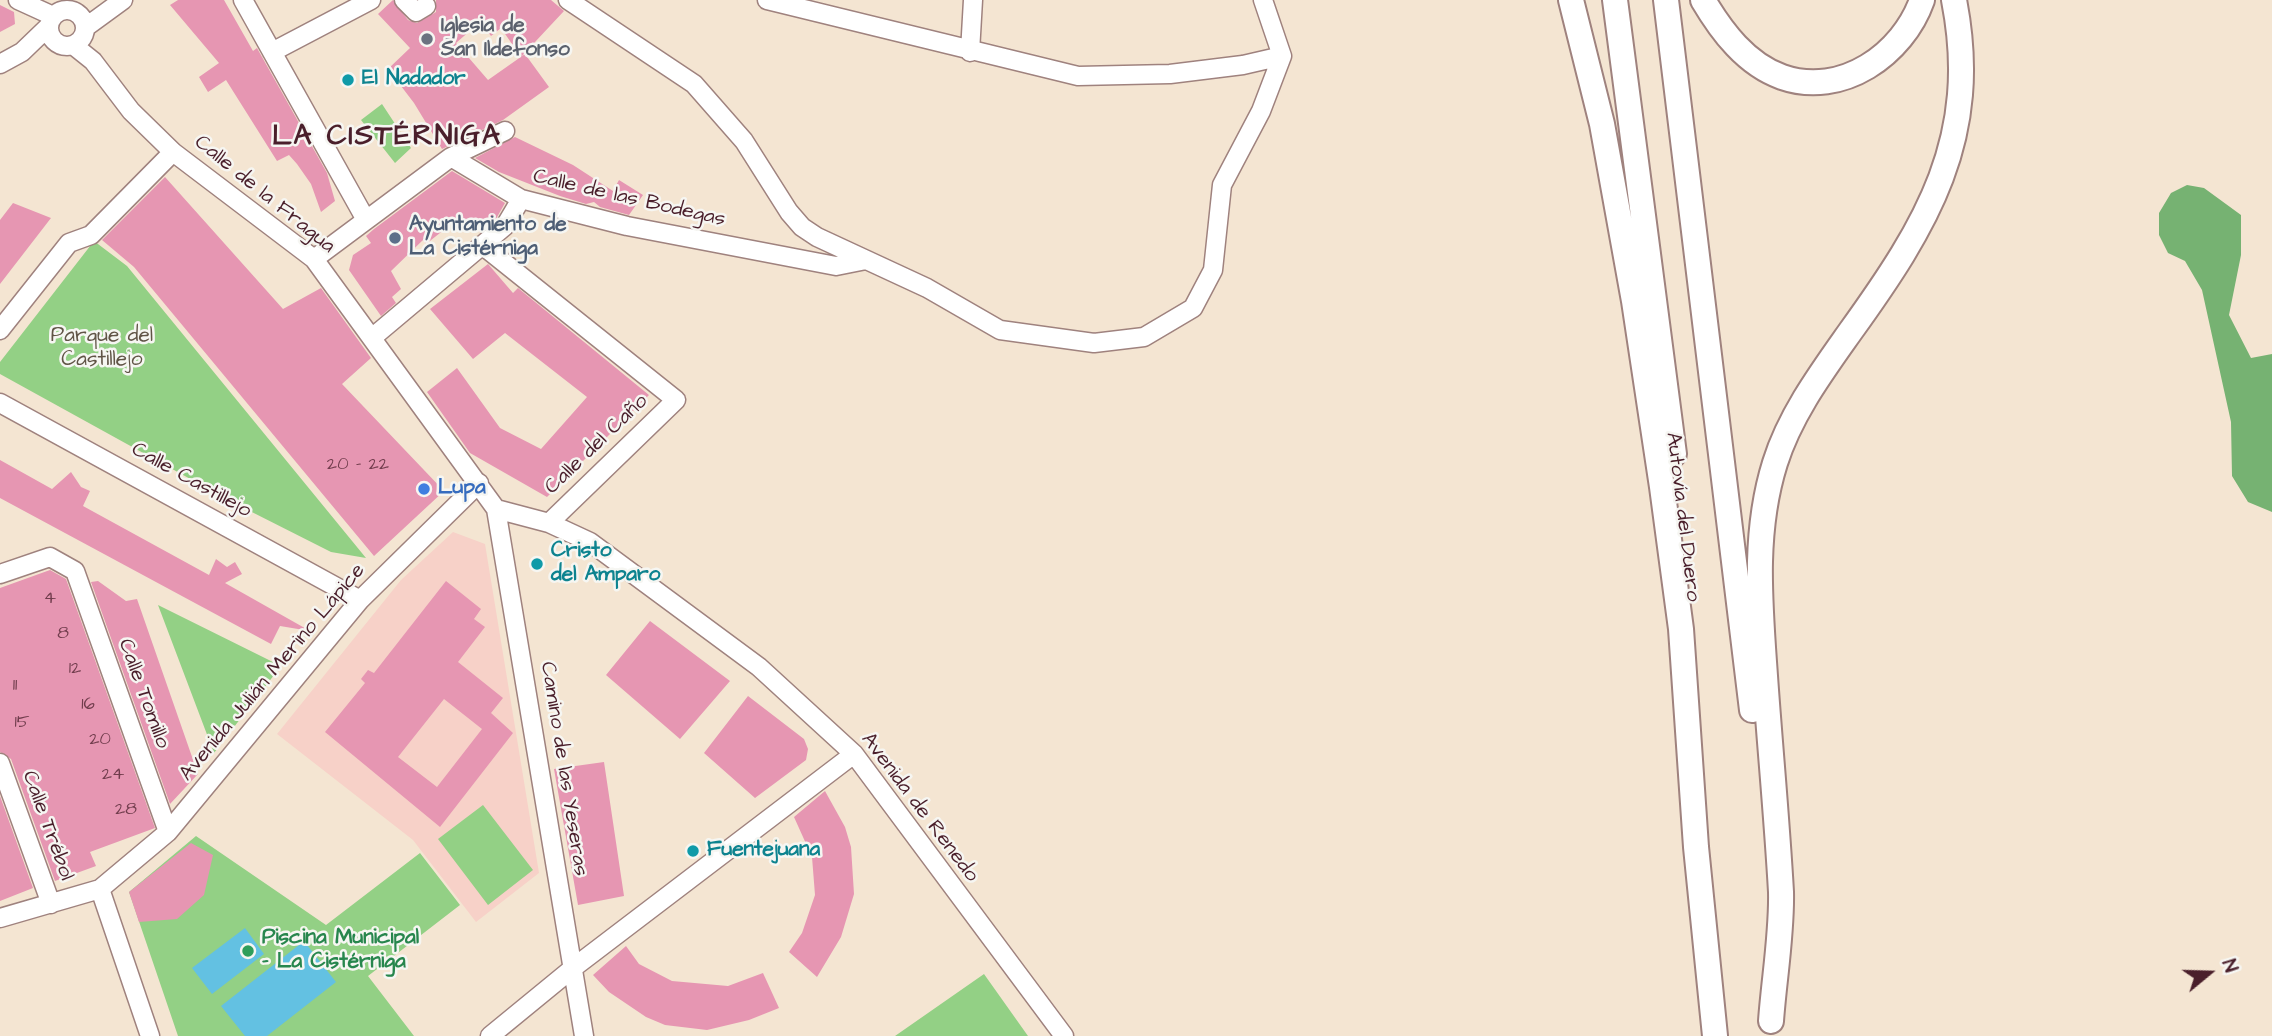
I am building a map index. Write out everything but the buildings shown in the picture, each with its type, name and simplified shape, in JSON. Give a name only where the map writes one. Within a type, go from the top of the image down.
[{"type":"highway","points":[[1571,0],[1602,124],[1634,301],[1662,487],[1681,629],[1696,847],[1716,1036]]},
{"type":"highway","name":"Autovía del Duero","points":[[1615,0],[1697,633],[1713,883],[1716,1036]]},
{"type":"highway","points":[[1666,0],[1756,746],[1770,1028]]},
{"type":"highway","points":[[1703,0],[1722,32],[1752,60],[1782,77],[1808,82],[1833,80],[1883,58],[1914,22],[1922,0]]},
{"type":"highway","points":[[1770,1028],[1781,895],[1758,568],[1765,506],[1775,461],[1797,412],[1906,250],[1933,201],[1947,166],[1958,121],[1962,78],[1961,34],[1954,0]]},
{"type":"street","points":[[18,0],[51,21]]},
{"type":"street","points":[[243,0],[366,220]]},
{"type":"street","points":[[272,52],[371,0]]},
{"type":"street","points":[[404,0],[416,12],[426,6]]},
{"type":"street","points":[[568,0],[694,84],[744,141],[802,227],[927,288],[1000,330],[1094,342],[1144,337],[1193,308],[1213,270],[1222,185],[1261,111],[1282,56],[1263,0]]},
{"type":"street","points":[[767,0],[970,52],[1078,76],[1170,74],[1243,65],[1282,56]]},
{"type":"street","points":[[970,52],[972,0]]},
{"type":"street","points":[[0,64],[22,52],[76,33],[118,3]]},
{"type":"street","points":[[22,52],[64,10],[76,33]]},
{"type":"street","name":"Calle de la Fragua","points":[[51,21],[52,37],[76,33],[93,61],[131,111],[173,152],[314,259],[496,509]]},
{"type":"street","points":[[314,259],[451,157],[505,131]]},
{"type":"street","points":[[0,330],[69,243],[91,234],[173,152]]},
{"type":"street","name":"Calle de las Bodegas","points":[[451,157],[521,199],[627,226],[836,266],[866,260]]},
{"type":"street","points":[[373,337],[505,226],[521,199]]},
{"type":"street","name":"Calle del Caño","points":[[482,245],[676,400],[549,523]]},
{"type":"street","name":"Calle Castillejo","points":[[0,402],[360,600]]},
{"type":"street","name":"Avenida Julián Merino Lápice","points":[[100,889],[168,832],[360,600],[478,483]]},
{"type":"street","name":"Avenida de Renedo","points":[[496,509],[549,523],[590,542],[759,667],[854,754],[1064,1036]]},
{"type":"street","name":"Camino de las Yeseras","points":[[496,509],[584,1036]]},
{"type":"street","name":"Calle Tomillo","points":[[0,575],[50,557],[75,572],[168,832]]},
{"type":"street","points":[[490,1036],[573,968],[854,754]]},
{"type":"street","name":"Calle Trébol","points":[[0,763],[51,904]]},
{"type":"street","points":[[0,918],[100,889],[150,1036]]},
{"type":"shaded area","points":[[453,532],[485,544],[539,873],[476,922],[413,840],[277,734],[401,580]]},
{"type":"green space","points":[[382,104],[411,148],[395,163],[361,120]]},
{"type":"green space","points":[[2187,185],[2204,188],[2241,215],[2241,255],[2229,315],[2251,358],[2272,354],[2272,512],[2248,502],[2232,476],[2231,422],[2202,290],[2185,261],[2168,253],[2159,235],[2159,213],[2171,193]]},
{"type":"green space","name":"Parque del Castillejo","points":[[94,241],[127,266],[366,558],[331,552],[232,502],[0,374],[0,362]]},
{"type":"green space","points":[[158,605],[281,666],[214,753]]},
{"type":"green space","points":[[483,805],[533,870],[488,905],[438,839]]},
{"type":"green space","name":"Piscina Municipal - La Cistérniga","points":[[196,836],[326,925],[420,853],[460,905],[368,976],[414,1036],[178,1036],[129,892]]},
{"type":"green space","points":[[984,974],[1028,1036],[895,1036]]},
{"type":"water","points":[[245,928],[264,954],[212,994],[192,968]]},
{"type":"water","points":[[304,941],[336,982],[267,1036],[245,1036],[221,1006]]},
{"type":"place","name":"Iglesia de San Ildefonso","points":[[427,39]]},
{"type":"place","name":"El Nadador","points":[[348,80]]},
{"type":"place","name":"Ayuntamiento de La Cistérniga","points":[[395,238]]},
{"type":"place","name":"Lupa","points":[[424,489]]},
{"type":"place","name":"Cristo del Amparo","points":[[537,564]]},
{"type":"place","name":"Fuentejuana","points":[[693,851]]},
{"type":"place","name":"Piscina Municipal - La Cistérniga","points":[[248,951]]},
{"type":"district","name":"LA CISTÉRNIGA","points":[[387,138]]}]
